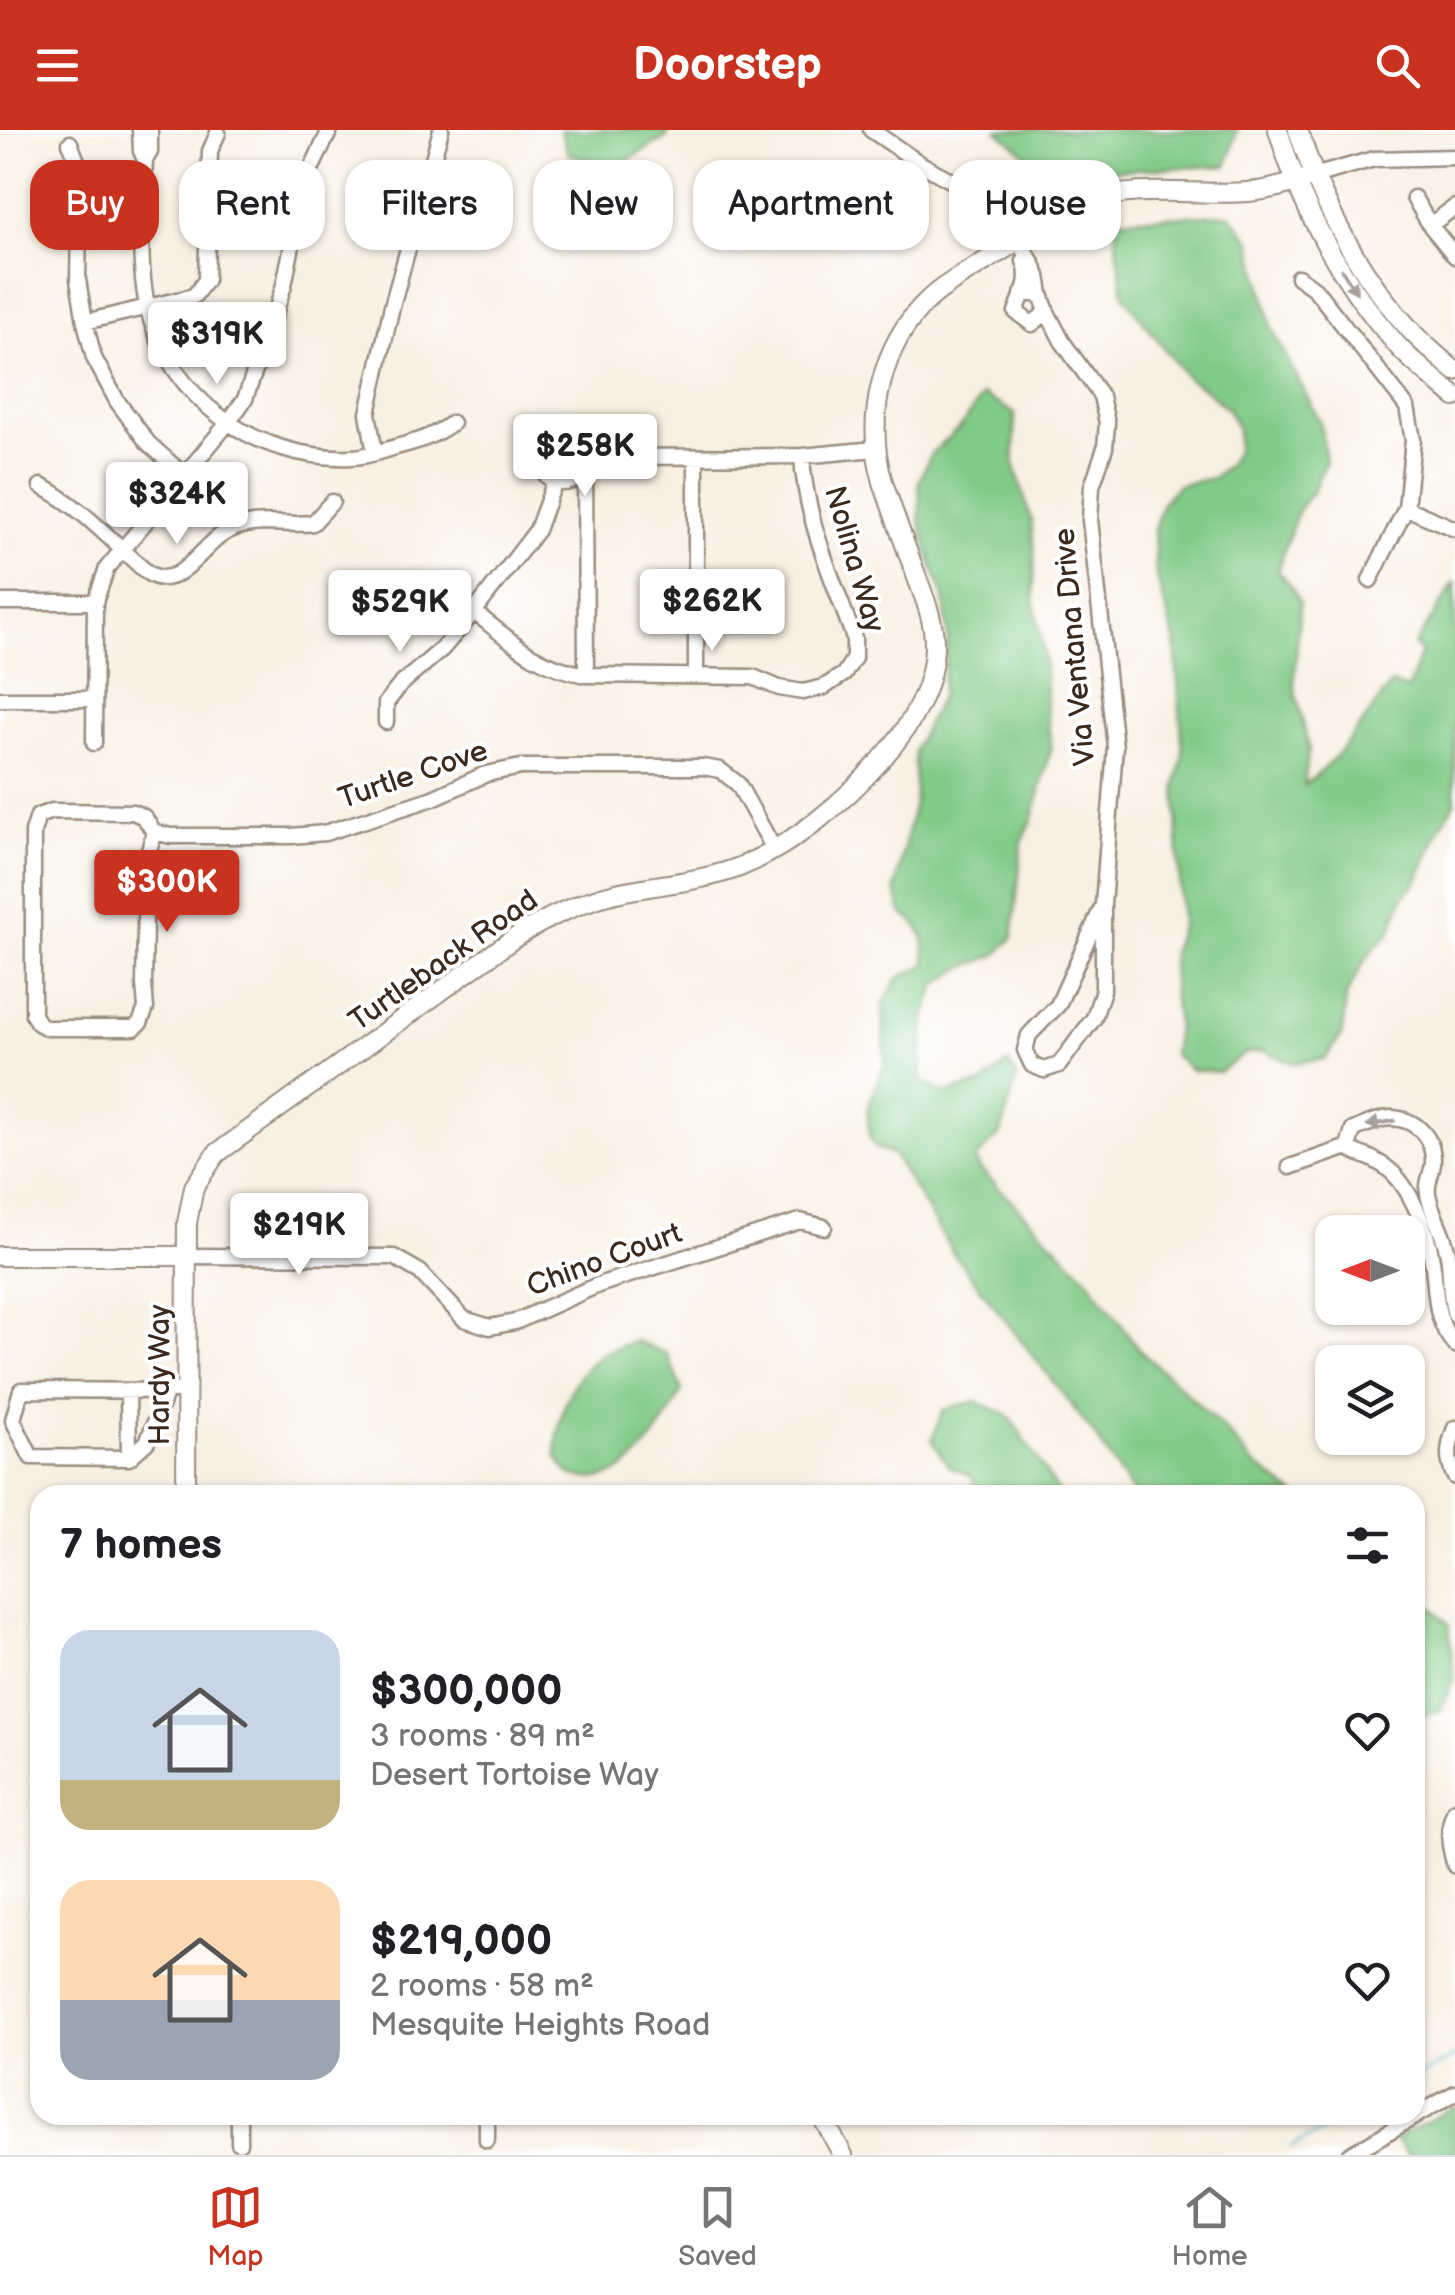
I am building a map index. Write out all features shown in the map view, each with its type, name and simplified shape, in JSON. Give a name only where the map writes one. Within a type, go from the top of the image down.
[{"type":"main road","points":[[1278,130],[1373,284],[1415,335],[1455,371]]},
{"type":"main road","points":[[1298,130],[1305,179],[1304,204],[1352,288],[1399,348],[1455,398]]},
{"type":"main road","name":"Turtleback Road","points":[[1121,195],[1251,192],[1305,179]]},
{"type":"main road","name":"Turtleback Road","points":[[187,1256],[187,1223],[194,1187],[216,1154],[513,939],[574,905],[741,866],[835,808],[870,772],[913,717],[929,686],[935,646],[930,608],[875,448],[877,404],[885,366],[901,334],[928,300],[1004,250]]},
{"type":"main road","points":[[0,1256],[187,1256]]},
{"type":"main road","name":"Hardy Way","points":[[185,1485],[177,1391],[187,1256]]},
{"type":"main road","points":[[826,2125],[843,2155]]},
{"type":"street","points":[[140,130],[140,151],[145,160],[150,152],[151,130]]},
{"type":"street","points":[[94,743],[95,602],[107,568],[245,399],[284,284],[302,188],[330,130]]},
{"type":"street","points":[[375,454],[368,413],[392,306],[441,130]]},
{"type":"street","points":[[870,130],[949,179]]},
{"type":"street","points":[[85,322],[194,296],[206,280],[210,151],[218,133]]},
{"type":"street","points":[[70,143],[80,169],[78,280],[94,358],[117,401],[148,443],[185,476]]},
{"type":"street","name":"Turtleback Road","points":[[1305,179],[1374,159],[1455,158]]},
{"type":"street","points":[[1414,198],[1455,256]]},
{"type":"street","points":[[1430,225],[1455,207]]},
{"type":"street","points":[[143,250],[148,308],[161,346],[180,379],[204,406],[254,438],[290,452],[356,457],[432,438],[452,423]]},
{"type":"street","points":[[1019,250],[1028,270],[1028,282],[1016,312],[1032,324],[1047,312],[1038,276],[1022,250]]},
{"type":"street","points":[[1298,277],[1315,289],[1406,407],[1412,440],[1406,508],[1370,580]]},
{"type":"street","points":[[1022,294],[1041,294]]},
{"type":"street","name":"Via Ventana Drive","points":[[1047,312],[1062,341],[1102,396],[1107,423],[1105,448],[1092,486],[1090,520],[1115,748],[1103,904],[1103,990],[1094,1018],[1059,1066],[1044,1070],[1032,1065],[1025,1050],[1029,1035],[1058,1005],[1103,904]]},
{"type":"street","name":"Via Ventana Drive","points":[[1032,324],[1062,341]]},
{"type":"street","points":[[585,463],[574,480],[562,482],[554,481],[542,464],[547,447],[562,439],[600,457],[802,456],[875,448]]},
{"type":"street","points":[[577,443],[585,463],[586,675]]},
{"type":"street","name":"Nolina Way","points":[[696,676],[754,677],[803,692],[824,688],[844,674],[854,658],[854,638],[812,519],[802,456]]},
{"type":"street","points":[[474,612],[533,658],[561,670],[586,675],[696,676],[696,457]]},
{"type":"street","points":[[386,722],[386,703],[393,694],[442,649],[537,530],[554,481]]},
{"type":"street","points":[[41,486],[61,496],[151,576],[172,576],[186,569],[211,542],[241,525],[313,523],[332,502]]},
{"type":"street","points":[[1406,508],[1455,529]]},
{"type":"street","points":[[1,601],[95,602]]},
{"type":"street","points":[[0,699],[94,699]]},
{"type":"street","name":"Turtle Cove","points":[[154,832],[146,862],[146,1008],[140,1023],[134,1028],[48,1028],[33,1015],[33,832],[38,816],[52,810],[133,812],[144,818],[154,832],[171,836],[291,836],[325,833],[433,798],[486,774],[521,767],[703,767],[720,770],[738,784],[774,848]]},
{"type":"street","points":[[1348,1147],[1353,1130],[1392,1118],[1420,1128],[1430,1142],[1433,1164],[1427,1187],[1430,1205],[1444,1234],[1449,1296],[1455,1315]]},
{"type":"street","points":[[1290,1167],[1348,1147]]},
{"type":"street","points":[[1348,1147],[1392,1172],[1406,1189],[1432,1258],[1434,1301],[1440,1322],[1455,1345]]},
{"type":"street","name":"Chino Court","points":[[187,1256],[394,1257],[420,1272],[464,1318],[490,1326],[515,1322],[598,1285],[800,1221],[824,1226]]},
{"type":"street","points":[[21,1390],[177,1391],[147,1442],[130,1458],[30,1457],[13,1420],[21,1390]]},
{"type":"street","points":[[128,1391],[130,1458]]},
{"type":"street","points":[[1455,1428],[1449,1443],[1448,1465],[1455,1478]]},
{"type":"street","points":[[1455,1810],[1448,1844],[1455,1866]]},
{"type":"street","points":[[1425,2111],[1455,2093]]},
{"type":"street","points":[[239,2125],[239,2143]]},
{"type":"street","points":[[486,2140],[487,2125]]},
{"type":"street","points":[[1349,2155],[1400,2125]]},
{"type":"green space","points":[[560,130],[668,130],[667,137],[628,160],[591,160],[569,154]]},
{"type":"green space","points":[[997,130],[1237,130],[1227,166],[1121,170],[1121,160],[1033,160]]},
{"type":"green space","points":[[1230,214],[1251,240],[1273,331],[1320,422],[1326,461],[1313,491],[1298,510],[1277,571],[1300,603],[1294,686],[1309,748],[1304,785],[1340,751],[1391,684],[1408,689],[1421,652],[1414,646],[1455,582],[1455,802],[1417,882],[1404,896],[1389,934],[1364,962],[1346,996],[1342,1034],[1325,1059],[1294,1063],[1263,1051],[1246,1053],[1219,1072],[1191,1070],[1173,1054],[1177,1026],[1172,952],[1181,924],[1176,786],[1183,754],[1175,640],[1156,575],[1154,530],[1162,503],[1178,485],[1213,478],[1228,465],[1237,450],[1237,427],[1228,410],[1187,378],[1124,296],[1118,250],[1121,250],[1121,219]]},
{"type":"green space","points":[[983,395],[1015,414],[1014,463],[1031,520],[1034,598],[1045,663],[1051,748],[1032,821],[1022,842],[1013,937],[997,955],[962,968],[936,986],[925,1020],[921,1080],[945,1093],[982,1084],[1008,1063],[1017,1077],[1001,1133],[975,1160],[981,1170],[1087,1277],[1141,1352],[1226,1431],[1253,1463],[1283,1485],[1127,1485],[1094,1434],[953,1253],[893,1154],[876,1148],[870,1138],[867,1109],[885,1063],[883,1005],[898,978],[926,965],[924,938],[915,923],[902,913],[895,889],[915,798],[914,750],[941,696],[948,639],[944,597],[920,522],[919,481],[931,454],[962,425]]},
{"type":"green space","points":[[636,1341],[667,1354],[682,1390],[656,1434],[632,1462],[603,1478],[573,1476],[556,1456],[562,1414],[572,1388],[599,1356]]},
{"type":"green space","points":[[976,1401],[1009,1416],[1054,1485],[974,1485],[973,1477],[948,1466],[932,1440],[943,1410]]},
{"type":"green space","points":[[1425,1601],[1449,1624],[1454,1678],[1440,1711],[1425,1715]]},
{"type":"green space","points":[[1455,2106],[1455,2155],[1408,2155],[1395,2139]]},
{"type":"waterway","points":[[1425,2073],[1455,2056]]},
{"type":"waterway","points":[[1291,2148],[1333,2125]]}]
